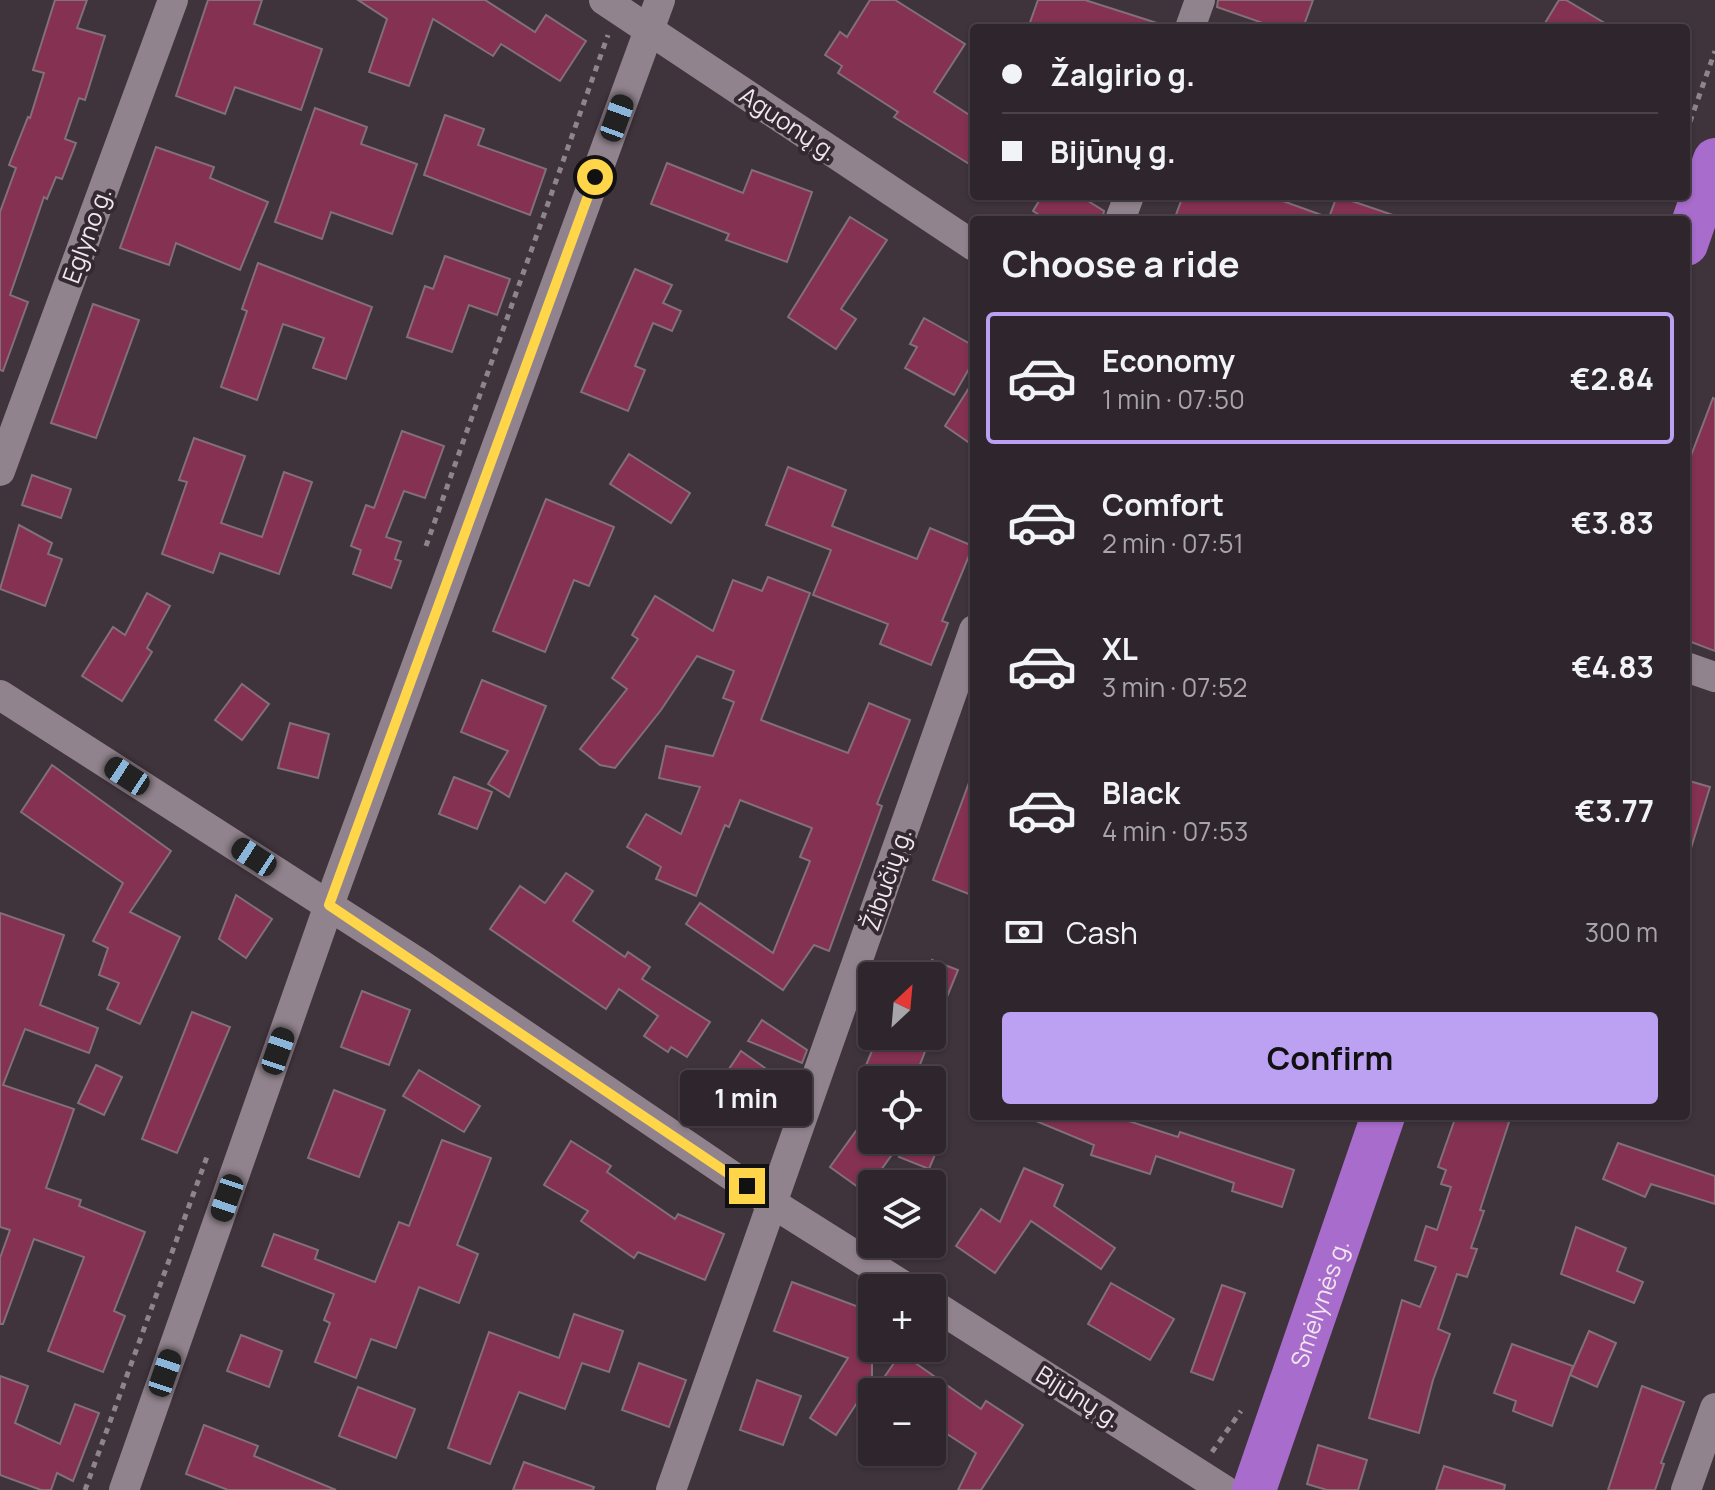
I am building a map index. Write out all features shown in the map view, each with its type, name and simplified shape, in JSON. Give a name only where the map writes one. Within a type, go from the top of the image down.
[{"type":"highway","points":[[1690,232],[1715,160]]},
{"type":"highway","name":"Smėlynės g.","points":[[1254,1490],[1382,1120]]},
{"type":"street","name":"Eglyno g.","points":[[0,471],[173,0]]},
{"type":"street","name":"Aguonų g.","points":[[604,0],[970,243]]},
{"type":"street","points":[[124,1490],[329,905],[660,0]]},
{"type":"street","points":[[1191,24],[1200,0]]},
{"type":"street","name":"Žibučių g.","points":[[671,1490],[970,641]]},
{"type":"street","points":[[1690,668],[1715,677]]},
{"type":"street","points":[[0,695],[329,905],[772,1203],[885,1274]]},
{"type":"street","name":"Bijūnų g.","points":[[946,1313],[1224,1490]]},
{"type":"street","points":[[1686,1490],[1715,1408]]},
{"type":"path","points":[[1690,122],[1715,51]]},
{"type":"building","points":[[55,0],[87,0],[77,28],[105,36],[85,100],[79,98],[65,139],[76,143],[62,179],[56,177],[47,199],[44,197],[10,295],[28,302],[3,371],[0,370],[0,212],[16,168],[9,165],[30,118],[44,73],[33,70]]},
{"type":"building","points":[[208,0],[262,0],[254,24],[322,49],[301,110],[235,87],[225,114],[176,96]]},
{"type":"building","points":[[358,0],[485,0],[535,32],[546,15],[586,41],[560,81],[501,44],[493,56],[433,19],[409,86],[369,72],[387,19]]},
{"type":"building","points":[[870,0],[895,0],[965,44],[934,92],[970,115],[970,164],[894,117],[898,112],[838,73],[842,66],[825,55],[840,32],[847,37]]},
{"type":"building","points":[[1038,0],[1085,0],[1157,23],[1157,24],[1029,24]]},
{"type":"building","points":[[1218,0],[1313,0],[1304,24],[1266,24],[1217,7]]},
{"type":"building","points":[[1559,0],[1566,0],[1606,24],[1544,24]]},
{"type":"building","points":[[315,108],[367,127],[361,144],[417,164],[392,234],[331,212],[322,239],[275,222]]},
{"type":"building","points":[[445,115],[484,129],[478,145],[546,169],[530,215],[424,175]]},
{"type":"building","points":[[156,147],[214,167],[210,178],[268,202],[240,270],[176,243],[169,265],[120,248]]},
{"type":"building","points":[[667,163],[743,193],[752,170],[812,192],[787,262],[726,240],[729,234],[651,204]]},
{"type":"building","points":[[1040,200],[1086,200],[1104,211],[1103,216],[1041,216],[1033,211]]},
{"type":"building","points":[[1182,200],[1280,200],[1324,216],[1176,216]]},
{"type":"building","points":[[1336,200],[1349,200],[1396,216],[1330,216]]},
{"type":"building","points":[[850,217],[887,240],[841,309],[856,319],[836,349],[788,317]]},
{"type":"building","points":[[445,256],[510,279],[497,315],[469,305],[452,352],[407,337],[425,286],[433,289]]},
{"type":"building","points":[[258,263],[372,307],[346,379],[313,368],[324,338],[283,324],[257,400],[221,387],[247,311],[242,309]]},
{"type":"building","points":[[635,269],[672,285],[663,303],[681,311],[672,331],[653,323],[635,366],[645,370],[628,411],[581,392]]},
{"type":"building","points":[[93,304],[139,320],[96,438],[51,423]]},
{"type":"building","points":[[924,318],[970,344],[970,367],[954,395],[905,368],[917,347],[910,344]]},
{"type":"building","points":[[970,386],[970,443],[945,426]]},
{"type":"building","points":[[1713,398],[1715,651],[1690,642],[1690,458]]},
{"type":"building","points":[[402,431],[444,446],[425,498],[404,491],[386,537],[401,542],[395,559],[401,561],[391,588],[353,574],[361,550],[351,546],[366,505],[374,508]]},
{"type":"building","points":[[194,438],[245,456],[221,523],[262,537],[284,472],[312,482],[279,574],[220,553],[213,573],[162,554],[187,482],[179,480]]},
{"type":"building","points":[[629,454],[690,493],[671,523],[610,484]]},
{"type":"building","points":[[788,467],[846,490],[832,526],[917,559],[930,528],[970,545],[970,553],[942,621],[948,623],[931,665],[880,644],[888,624],[813,595],[831,550],[766,525]]},
{"type":"building","points":[[32,475],[71,489],[61,518],[22,505]]},
{"type":"building","points":[[546,499],[614,527],[589,586],[574,580],[545,652],[493,631]]},
{"type":"building","points":[[19,525],[52,543],[48,554],[62,559],[45,606],[0,589]]},
{"type":"building","points":[[768,577],[810,593],[761,720],[848,753],[869,703],[910,720],[877,804],[882,806],[829,951],[814,945],[783,990],[686,924],[700,903],[773,953],[810,861],[800,857],[812,828],[740,800],[729,827],[725,825],[696,896],[656,879],[661,867],[627,847],[646,814],[681,834],[700,787],[659,778],[666,746],[713,756],[734,702],[723,698],[734,671],[697,656],[661,710],[615,768],[600,765],[580,749],[627,689],[612,678],[638,639],[632,635],[655,596],[713,631],[733,580],[762,591]]},
{"type":"building","points":[[147,593],[170,606],[147,648],[152,652],[122,701],[82,676],[113,627],[125,635]]},
{"type":"building","points":[[482,680],[546,706],[509,797],[488,784],[508,751],[461,732]]},
{"type":"building","points":[[242,684],[269,704],[242,740],[215,720]]},
{"type":"building","points":[[290,723],[329,734],[318,778],[278,768]]},
{"type":"building","points":[[52,765],[171,851],[130,912],[180,937],[140,1024],[107,1009],[119,983],[99,975],[108,948],[93,941],[123,883],[21,812]]},
{"type":"building","points":[[454,777],[492,792],[477,829],[439,814]]},
{"type":"building","points":[[970,780],[970,894],[933,880]]},
{"type":"building","points":[[1690,781],[1710,787],[1690,848]]},
{"type":"building","points":[[566,873],[593,891],[573,921],[625,957],[628,952],[650,967],[642,979],[710,1022],[687,1057],[671,1047],[668,1052],[644,1036],[658,1016],[619,989],[606,1009],[490,929],[520,886],[545,903]]},
{"type":"building","points":[[236,895],[272,919],[246,958],[219,939]]},
{"type":"building","points":[[0,913],[64,935],[40,1005],[98,1028],[89,1053],[25,1029],[3,1085],[74,1109],[46,1188],[81,1200],[79,1206],[145,1232],[114,1311],[125,1316],[103,1372],[48,1351],[84,1257],[34,1239],[3,1324],[0,1324],[0,1258],[10,1230],[0,1227]]},
{"type":"building","points":[[946,965],[958,970],[946,999]]},
{"type":"building","points":[[362,991],[410,1010],[389,1065],[341,1047]]},
{"type":"building","points":[[192,1012],[230,1027],[177,1153],[142,1139]]},
{"type":"building","points":[[762,1020],[807,1050],[802,1063],[748,1041]]},
{"type":"building","points":[[872,1050],[926,1050],[919,1066],[866,1066]]},
{"type":"building","points":[[741,1051],[779,1078],[755,1113],[717,1087]]},
{"type":"building","points":[[96,1065],[122,1077],[104,1115],[78,1103]]},
{"type":"building","points":[[419,1070],[480,1106],[464,1132],[403,1096]]},
{"type":"building","points":[[334,1090],[385,1110],[359,1177],[308,1158]]},
{"type":"building","points":[[1034,1120],[1125,1120],[1178,1137],[1180,1132],[1294,1170],[1282,1207],[1232,1191],[1234,1183],[1156,1156],[1150,1174],[1091,1155],[1094,1145]]},
{"type":"building","points":[[1455,1120],[1510,1120],[1480,1210],[1484,1211],[1471,1248],[1477,1249],[1467,1277],[1457,1274],[1438,1329],[1450,1334],[1433,1380],[1419,1433],[1369,1418],[1402,1300],[1420,1307],[1436,1267],[1415,1260],[1426,1226],[1437,1230],[1451,1187],[1441,1184],[1446,1170],[1438,1167]]},
{"type":"building","points":[[856,1131],[858,1154],[891,1156],[881,1170],[858,1170],[858,1187],[830,1167]]},
{"type":"building","points":[[442,1140],[491,1158],[457,1245],[478,1254],[459,1303],[419,1287],[396,1348],[371,1339],[356,1378],[315,1362],[330,1323],[324,1320],[334,1294],[262,1266],[274,1234],[318,1250],[315,1259],[375,1282],[399,1222],[409,1226]]},
{"type":"building","points":[[571,1141],[611,1166],[607,1172],[675,1219],[678,1214],[724,1234],[705,1280],[638,1252],[634,1258],[581,1221],[588,1211],[544,1185]]},
{"type":"building","points":[[1618,1143],[1715,1176],[1715,1204],[1651,1184],[1645,1197],[1603,1179]]},
{"type":"building","points":[[900,1154],[935,1154],[929,1169],[899,1157]]},
{"type":"building","points":[[1024,1168],[1063,1185],[1054,1206],[1115,1248],[1101,1269],[1031,1221],[995,1273],[956,1246],[981,1209],[1000,1222]]},
{"type":"building","points":[[1576,1227],[1626,1248],[1617,1271],[1643,1282],[1634,1303],[1561,1274]]},
{"type":"building","points":[[792,1282],[858,1307],[858,1362],[872,1362],[872,1378],[858,1378],[858,1401],[836,1435],[810,1418],[848,1358],[774,1331]]},
{"type":"building","points":[[1111,1283],[1174,1319],[1150,1360],[1088,1324]]},
{"type":"building","points":[[1222,1285],[1245,1293],[1213,1380],[1191,1372]]},
{"type":"building","points":[[574,1314],[623,1331],[609,1372],[582,1363],[565,1409],[519,1392],[490,1464],[448,1448],[489,1332],[559,1358]]},
{"type":"building","points":[[1589,1331],[1616,1343],[1597,1387],[1570,1375]]},
{"type":"building","points":[[241,1335],[282,1351],[269,1387],[227,1371]]},
{"type":"building","points":[[1512,1344],[1573,1366],[1552,1426],[1513,1411],[1516,1401],[1494,1393]]},
{"type":"building","points":[[895,1362],[914,1362],[937,1378],[884,1378]]},
{"type":"building","points":[[639,1363],[686,1380],[669,1427],[622,1410]]},
{"type":"building","points":[[0,1376],[28,1386],[15,1423],[60,1444],[75,1404],[99,1413],[73,1481],[57,1473],[51,1490],[41,1490],[0,1475]]},
{"type":"building","points":[[757,1380],[801,1396],[783,1445],[740,1430]]},
{"type":"building","points":[[946,1384],[981,1409],[986,1401],[1023,1425],[981,1490],[958,1490],[976,1453],[946,1433]]},
{"type":"building","points":[[1642,1386],[1684,1402],[1661,1463],[1664,1464],[1655,1490],[1608,1490]]},
{"type":"building","points":[[358,1387],[415,1409],[396,1458],[339,1436]]},
{"type":"building","points":[[204,1425],[258,1446],[254,1456],[336,1490],[228,1490],[186,1474]]},
{"type":"building","points":[[1318,1445],[1367,1460],[1358,1490],[1327,1490],[1307,1484]]},
{"type":"building","points":[[524,1462],[594,1487],[593,1490],[513,1490]]},
{"type":"building","points":[[1444,1466],[1505,1485],[1504,1490],[1436,1490]]},
{"type":"route","points":[[595,177],[329,905],[747,1186]]}]
